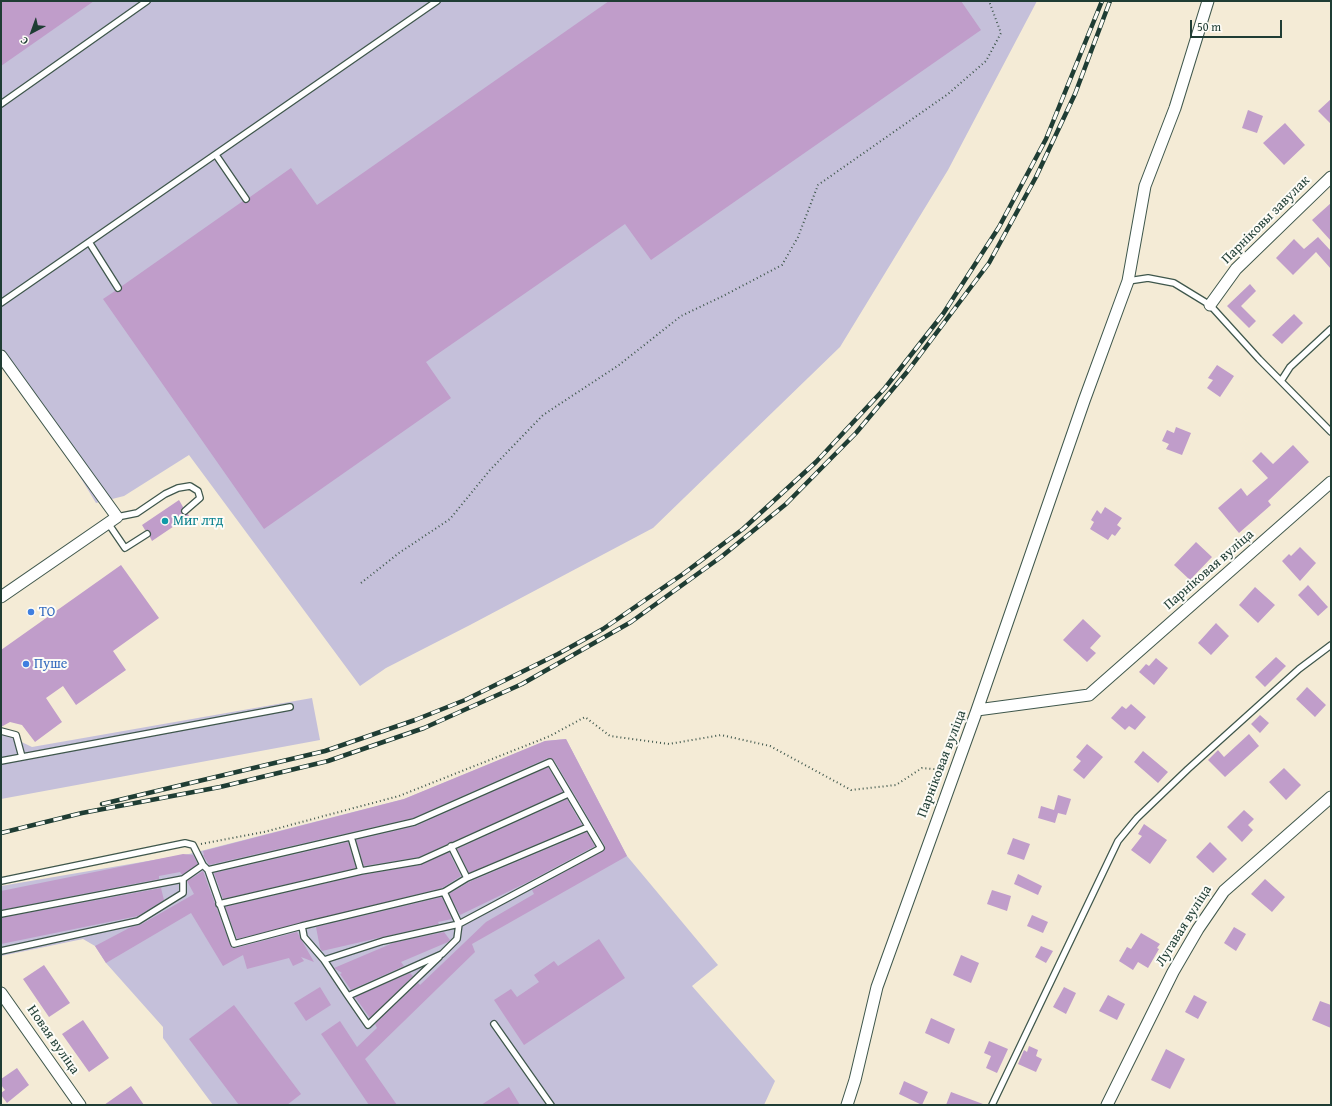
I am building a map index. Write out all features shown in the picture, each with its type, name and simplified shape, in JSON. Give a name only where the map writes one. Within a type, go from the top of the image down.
[{"type":"street","points":[[977,710],[1084,401],[1128,281],[1145,186],[1175,108],[1208,1]]},
{"type":"street","name":"Парніковы завулак","points":[[1210,304],[1236,269],[1331,177]]},
{"type":"street","points":[[1,356],[112,520],[1,597]]},
{"type":"street","name":"Парніковая вуліца","points":[[847,1105],[856,1080],[877,987],[977,710],[1089,695],[1331,482]]},
{"type":"street","name":"Лугавая вуліца","points":[[1107,1105],[1173,972],[1198,929],[1224,891],[1331,798]]},
{"type":"street","name":"Новая вуліца","points":[[1,993],[80,1105]]},
{"type":"lane","points":[[1,104],[147,1]]},
{"type":"lane","points":[[1,304],[437,1]]},
{"type":"lane","points":[[216,155],[246,199]]},
{"type":"lane","points":[[89,242],[118,288]]},
{"type":"lane","points":[[1128,281],[1148,278],[1174,283],[1210,304],[1281,381],[1331,432]]},
{"type":"lane","points":[[1281,381],[1290,367],[1331,329]]},
{"type":"lane","points":[[147,534],[125,548],[112,520],[137,513],[165,494],[190,486],[198,491],[200,498],[193,506],[185,511]]},
{"type":"lane","points":[[992,1105],[1118,842],[1137,818],[1199,759],[1298,669],[1331,645]]},
{"type":"lane","points":[[1,760],[290,707]]},
{"type":"lane","points":[[1,731],[16,735],[22,757]]},
{"type":"lane","points":[[208,870],[414,822],[550,762],[601,848],[459,924],[383,941],[324,960]]},
{"type":"lane","points":[[219,904],[361,871],[420,861],[568,794]]},
{"type":"lane","points":[[1,881],[186,843],[193,845],[203,865],[208,870],[234,944],[444,892],[467,878],[588,827]]},
{"type":"lane","points":[[351,837],[361,871]]},
{"type":"lane","points":[[451,846],[467,878]]},
{"type":"lane","points":[[1,914],[183,879],[203,865]]},
{"type":"lane","points":[[1,951],[138,921],[183,893],[183,879]]},
{"type":"lane","points":[[302,926],[304,937],[324,960],[368,1025],[457,938],[459,924],[444,892]]},
{"type":"lane","points":[[348,996],[442,954]]},
{"type":"lane","points":[[494,1024],[551,1105]]},
{"type":"path","points":[[360,583],[399,553],[450,519],[490,470],[543,415],[619,365],[682,316],[782,265],[798,237],[818,185],[948,94],[986,61],[1001,33],[989,1]]},
{"type":"path","points":[[193,845],[264,832],[399,796],[550,736],[584,718],[610,736],[669,744],[721,735],[770,746],[851,790],[896,785],[922,768],[955,771]]},
{"type":"shaded area","points":[[1,1],[1037,1],[948,170],[840,347],[653,528],[386,668],[360,686],[189,455],[124,496],[96,503],[1,347]]},
{"type":"shaded area","points":[[312,698],[320,740],[1,799],[1,735],[5,734],[32,747]]},
{"type":"shaded area","points":[[566,739],[627,856],[718,965],[692,986],[775,1081],[764,1105],[213,1105],[163,1038],[163,1027],[106,963],[95,946],[83,939],[1,956],[1,886],[189,854],[404,799],[545,741]]},
{"type":"building","points":[[1,1],[94,1],[1,66]]},
{"type":"building","points":[[609,1],[961,1],[981,30],[651,260],[625,224],[426,362],[451,398],[264,529],[103,299],[115,291],[121,291],[122,286],[243,201],[249,202],[250,197],[291,168],[317,205]]},
{"type":"building","points":[[1331,99],[1331,124],[1318,111]]},
{"type":"building","points":[[1248,110],[1263,116],[1257,133],[1242,128]]},
{"type":"building","points":[[1285,123],[1305,145],[1284,165],[1263,143]]},
{"type":"building","points":[[1331,203],[1331,241],[1312,220]]},
{"type":"building","points":[[1318,237],[1331,251],[1331,269],[1316,252],[1293,275],[1276,258],[1294,239],[1304,249]]},
{"type":"building","points":[[1250,284],[1256,291],[1241,306],[1256,321],[1249,328],[1227,306]]},
{"type":"building","points":[[1294,314],[1303,323],[1282,344],[1272,335]]},
{"type":"building","points":[[1217,365],[1234,376],[1220,397],[1207,388],[1213,380],[1208,378]]},
{"type":"building","points":[[1176,427],[1191,433],[1182,455],[1166,449],[1169,444],[1162,441],[1167,430],[1174,433]]},
{"type":"building","points":[[1293,445],[1309,462],[1268,501],[1271,505],[1239,533],[1218,508],[1241,488],[1247,496],[1268,478],[1252,461],[1261,452],[1273,464]]},
{"type":"building","name":"Миг лтд","points":[[179,500],[183,507],[182,513],[188,514],[189,516],[152,541],[150,531],[145,530],[142,525]]},
{"type":"building","points":[[1105,507],[1122,518],[1117,525],[1121,528],[1115,536],[1112,534],[1108,540],[1090,529],[1094,522],[1091,520],[1097,510],[1101,514]]},
{"type":"building","points":[[1196,542],[1212,557],[1190,580],[1174,565]]},
{"type":"building","points":[[1300,547],[1316,563],[1300,581],[1282,561],[1289,554],[1291,556]]},
{"type":"building","points":[[121,565],[159,618],[113,651],[126,670],[76,705],[63,686],[46,698],[62,722],[35,742],[22,725],[10,722],[1,727],[1,650]]},
{"type":"building","points":[[1308,585],[1328,607],[1318,616],[1298,595]]},
{"type":"building","points":[[1255,587],[1275,605],[1258,623],[1239,605]]},
{"type":"building","points":[[1083,619],[1101,636],[1090,648],[1096,653],[1087,662],[1063,640]]},
{"type":"building","points":[[1216,623],[1229,636],[1211,655],[1198,643]]},
{"type":"building","points":[[1276,657],[1286,666],[1265,687],[1255,677]]},
{"type":"building","points":[[1156,658],[1168,668],[1154,685],[1139,672],[1146,664],[1149,666]]},
{"type":"building","points":[[1307,687],[1326,705],[1315,717],[1296,699]]},
{"type":"building","points":[[1131,704],[1146,717],[1135,730],[1129,726],[1125,730],[1111,718],[1122,706],[1126,709]]},
{"type":"building","points":[[1260,715],[1269,723],[1260,733],[1251,724]]},
{"type":"building","points":[[1249,734],[1259,746],[1225,777],[1208,760],[1218,750],[1224,757]]},
{"type":"building","points":[[566,739],[627,856],[472,944],[475,952],[365,1059],[397,1105],[369,1105],[321,1034],[340,1021],[357,1047],[377,1028],[375,1024],[418,983],[420,985],[486,922],[534,894],[532,890],[605,850],[605,846],[554,760],[548,758],[413,818],[209,865],[203,855],[203,851],[404,799],[545,741]]},
{"type":"building","points":[[1087,744],[1103,757],[1084,779],[1073,770],[1081,761],[1076,757]]},
{"type":"building","points":[[1143,751],[1168,772],[1158,783],[1134,762]]},
{"type":"building","points":[[548,767],[563,792],[419,857],[364,866],[356,840],[416,826]]},
{"type":"building","points":[[1284,768],[1301,785],[1286,800],[1269,782]]},
{"type":"building","points":[[1058,795],[1071,799],[1066,815],[1058,813],[1055,823],[1038,818],[1041,806],[1054,810]]},
{"type":"building","points":[[567,799],[582,825],[469,873],[457,849]]},
{"type":"building","points":[[1244,810],[1254,819],[1248,825],[1253,830],[1242,842],[1227,827]]},
{"type":"building","points":[[1144,824],[1167,840],[1150,864],[1131,850],[1142,836],[1138,834]]},
{"type":"building","points":[[587,832],[595,846],[528,882],[460,915],[449,894],[469,882]]},
{"type":"building","points":[[1013,838],[1030,844],[1024,860],[1007,854]]},
{"type":"building","points":[[348,842],[356,868],[223,899],[214,873]]},
{"type":"building","points":[[1210,842],[1227,859],[1213,873],[1196,857]]},
{"type":"building","points":[[449,852],[461,876],[442,888],[237,939],[225,907],[362,875],[421,865]]},
{"type":"building","points":[[183,854],[193,855],[198,864],[182,875],[180,872],[159,876],[159,879],[1,910],[1,891]]},
{"type":"building","points":[[203,871],[231,947],[235,948],[297,932],[314,962],[301,957],[304,961],[293,966],[289,958],[247,969],[243,955],[223,966],[191,913],[106,963],[95,946],[131,927],[140,925],[194,894],[187,881]]},
{"type":"building","points":[[1018,874],[1042,886],[1038,895],[1014,884]]},
{"type":"building","points":[[1265,879],[1285,897],[1272,912],[1251,894]]},
{"type":"building","points":[[161,888],[164,900],[138,916],[1,944],[1,918]]},
{"type":"building","points":[[992,890],[1011,896],[1007,911],[987,904]]},
{"type":"building","points":[[442,897],[452,919],[438,922],[439,924],[322,951],[320,948],[316,927]]},
{"type":"building","points":[[1032,915],[1048,922],[1043,933],[1027,926]]},
{"type":"building","points":[[1234,927],[1246,934],[1236,951],[1224,943]]},
{"type":"building","points":[[444,932],[450,940],[448,942],[401,962],[404,966],[351,990],[340,974],[342,973],[334,968],[393,943]]},
{"type":"building","points":[[1141,933],[1160,944],[1157,948],[1159,949],[1148,968],[1138,962],[1133,970],[1119,961],[1127,947],[1131,949]]},
{"type":"building","points":[[599,939],[625,978],[524,1045],[494,1000],[511,989],[517,997],[539,982],[534,975],[554,961],[558,966]]},
{"type":"building","points":[[1041,946],[1053,951],[1046,963],[1035,957]]},
{"type":"building","points":[[961,955],[979,963],[971,983],[953,975]]},
{"type":"building","points":[[44,965],[70,1003],[49,1017],[23,979]]},
{"type":"building","points":[[410,973],[413,976],[370,1018],[355,997]]},
{"type":"building","points":[[320,987],[331,1005],[306,1021],[294,1003]]},
{"type":"building","points":[[1064,987],[1076,993],[1066,1014],[1053,1007]]},
{"type":"building","points":[[1108,995],[1125,1004],[1117,1020],[1099,1011]]},
{"type":"building","points":[[1194,995],[1207,1002],[1198,1019],[1185,1012]]},
{"type":"building","points":[[1320,1001],[1331,1005],[1331,1028],[1312,1020]]},
{"type":"building","points":[[234,1005],[301,1094],[287,1105],[239,1105],[189,1039]]},
{"type":"building","points":[[931,1018],[955,1029],[949,1044],[925,1033]]},
{"type":"building","points":[[83,1020],[109,1058],[89,1072],[62,1034]]},
{"type":"building","points":[[989,1041],[1008,1049],[997,1073],[986,1068],[991,1056],[984,1053]]},
{"type":"building","points":[[1029,1046],[1038,1050],[1036,1056],[1042,1059],[1036,1072],[1018,1064],[1024,1050],[1027,1052]]},
{"type":"building","points":[[1166,1049],[1185,1059],[1170,1089],[1151,1080]]},
{"type":"building","points":[[17,1068],[29,1085],[7,1103],[1,1095],[1,1093],[5,1090],[1,1085],[1,1079]]},
{"type":"building","points":[[904,1081],[928,1092],[922,1105],[899,1094]]},
{"type":"building","points":[[131,1086],[144,1105],[104,1105]]},
{"type":"building","points":[[509,1087],[520,1105],[481,1105]]},
{"type":"building","points":[[951,1092],[983,1104],[983,1105],[946,1105]]},
{"type":"railway","points":[[102,804],[325,751],[415,720],[465,700],[558,654],[603,629],[683,574],[743,529],[816,462],[885,388],[943,314],[999,227],[1046,139],[1102,1]]},
{"type":"railway","points":[[1,833],[82,813],[220,787],[328,761],[424,728],[522,684],[631,622],[721,557],[786,504],[856,433],[907,372],[989,263],[1036,177],[1075,94],[1110,1]]},
{"type":"place","name":"Миг лтд","points":[[165,521]]},
{"type":"place","name":"ТО","points":[[31,612]]},
{"type":"place","name":"Пуше","points":[[26,664]]}]
